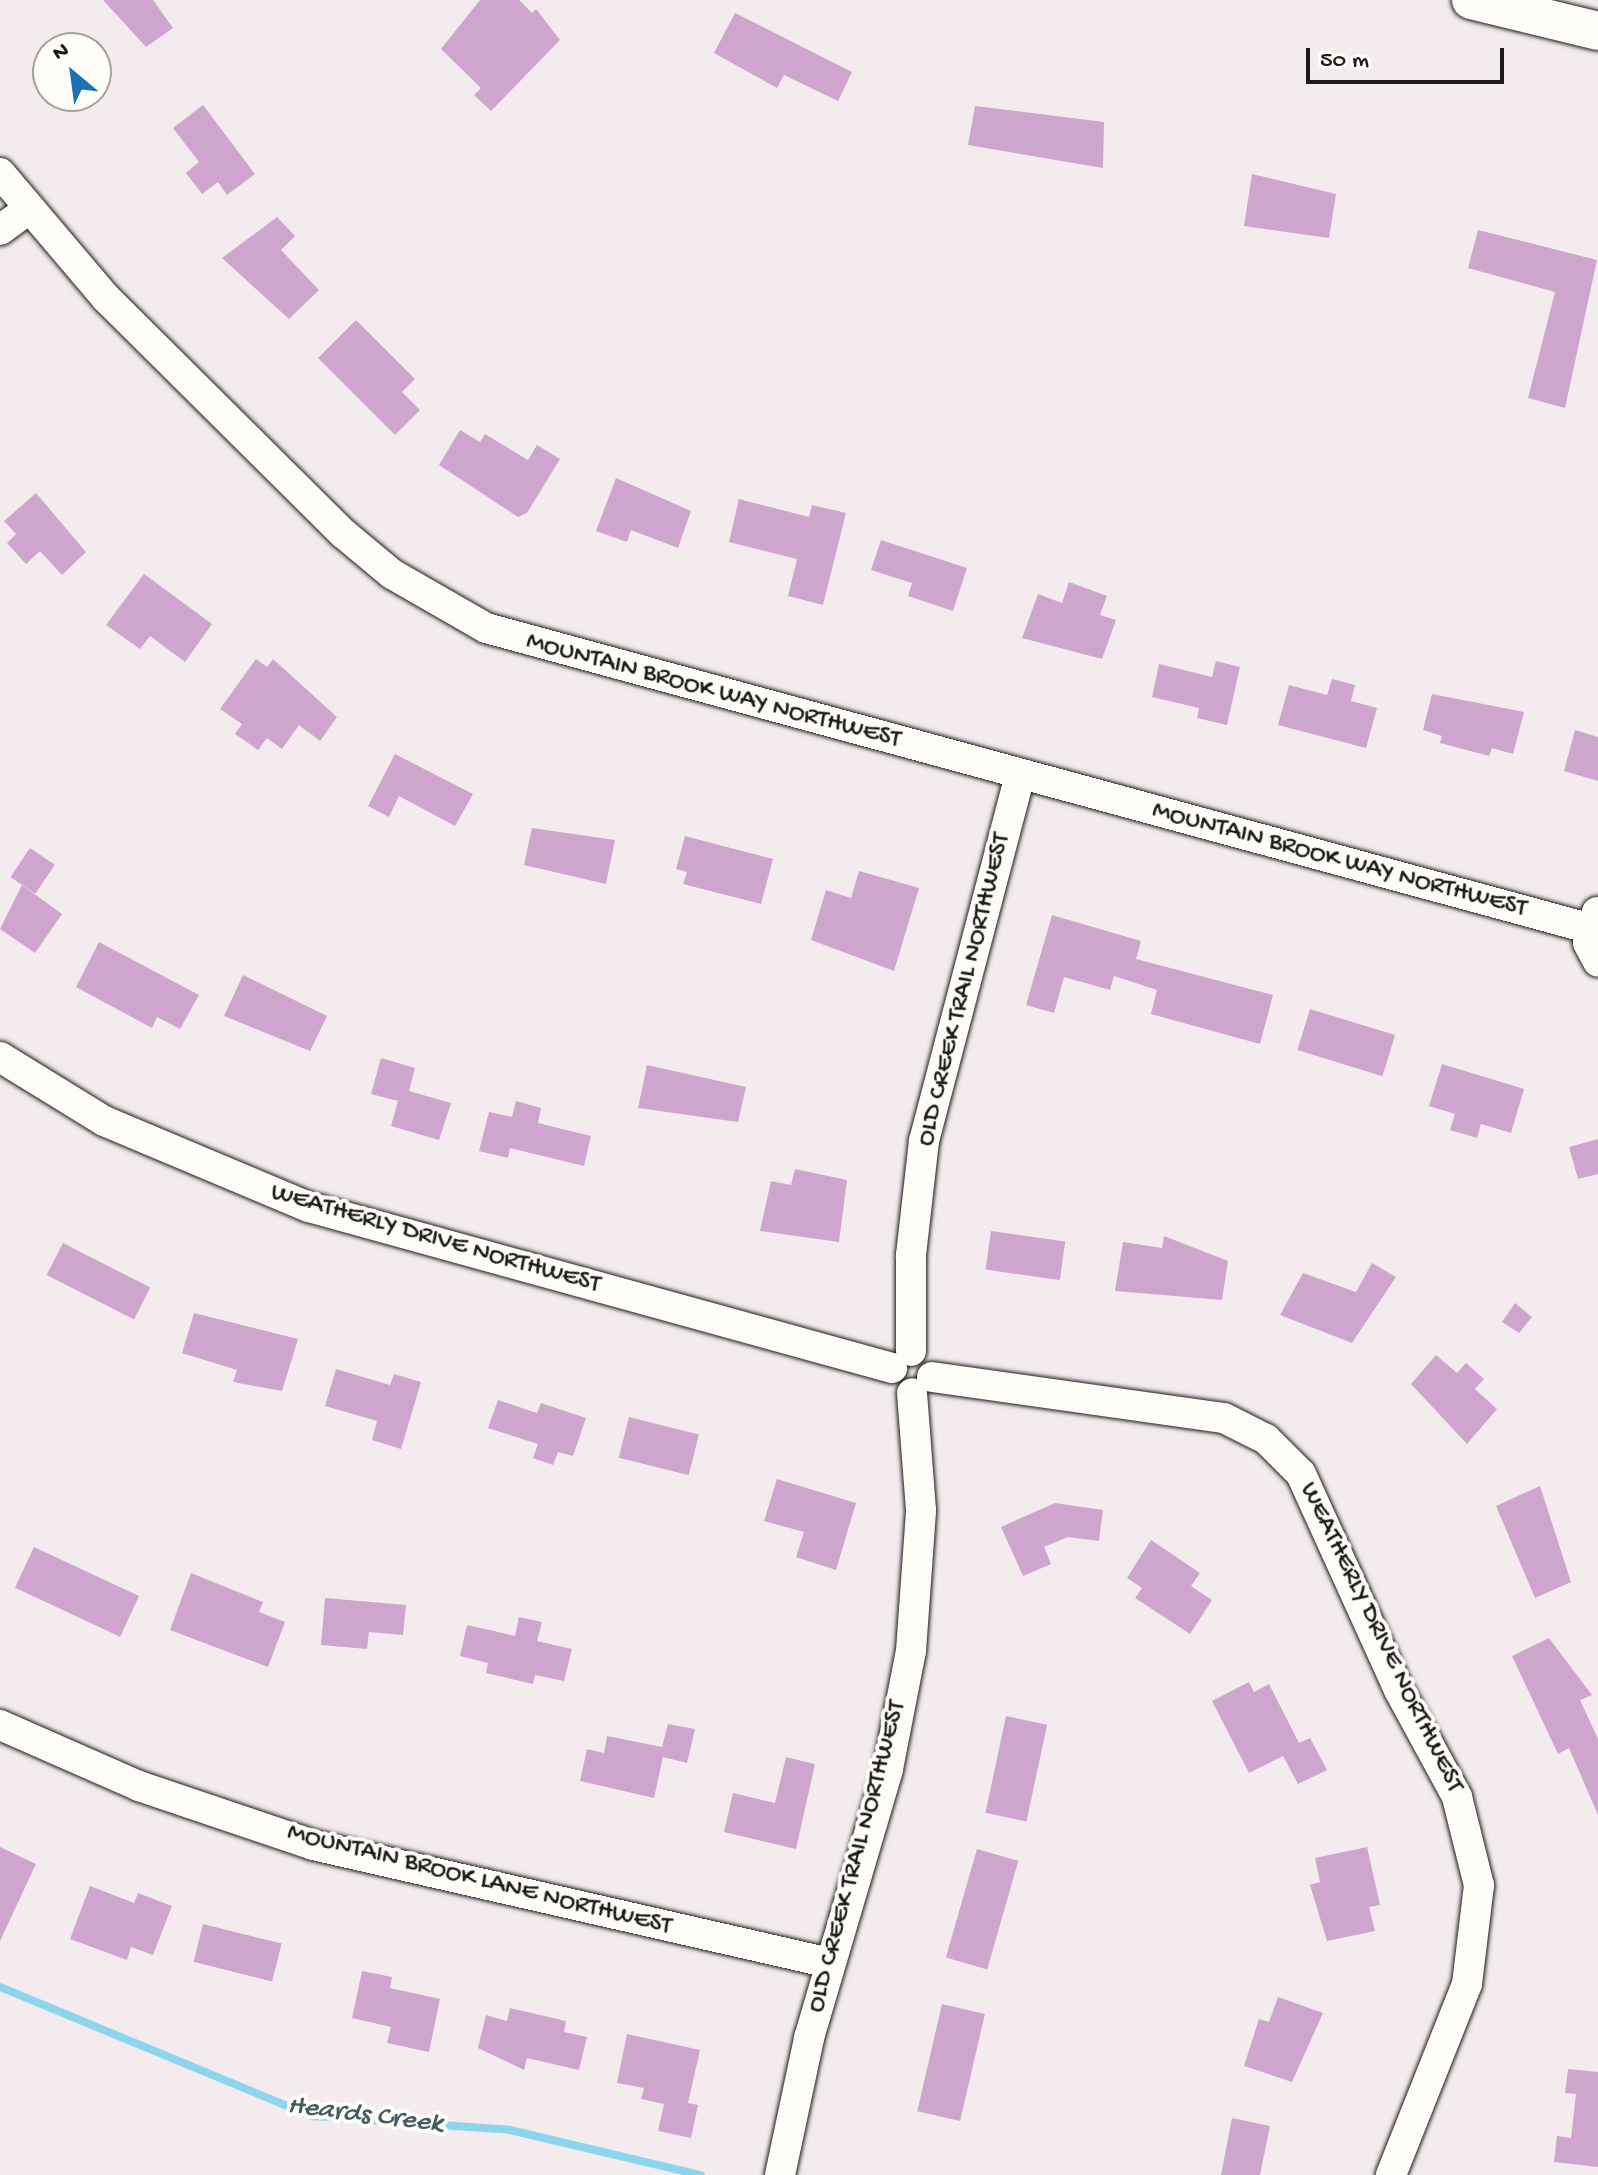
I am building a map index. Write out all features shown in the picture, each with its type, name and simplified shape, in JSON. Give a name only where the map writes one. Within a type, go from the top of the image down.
[{"type":"street","points":[[1471,0],[1598,31]]},
{"type":"street","name":"MOUNTAIN BROOK WAY NORTHWEST","points":[[0,173],[26,211],[344,534],[437,604],[538,646],[1020,775],[1593,919],[1598,962]]},
{"type":"street","points":[[0,230],[26,211]]},
{"type":"street","name":"OLD CREEK TRAIL NORTHWEST","points":[[902,1359],[924,1141],[1020,775]]},
{"type":"street","name":"WEATHERLY DRIVE NORTHWEST","points":[[0,1057],[104,1121],[309,1207],[902,1359]]},
{"type":"street","points":[[902,1359],[899,1388],[922,1385]]},
{"type":"street","name":"OLD CREEK TRAIL NORTHWEST","points":[[780,2175],[830,1963],[888,1769],[911,1651],[921,1510],[922,1385]]},
{"type":"street","name":"WEATHERLY DRIVE NORTHWEST","points":[[922,1385],[1224,1418],[1266,1439],[1301,1474],[1399,1690],[1457,1797],[1479,1885],[1467,1984],[1391,2175]]},
{"type":"street","name":"MOUNTAIN BROOK LANE NORTHWEST","points":[[0,1725],[139,1786],[313,1845],[830,1963]]},
{"type":"building","points":[[103,0],[153,0],[173,28],[146,47]]},
{"type":"building","points":[[480,0],[519,0],[532,13],[536,9],[560,40],[491,111],[474,95],[481,88],[441,49]]},
{"type":"building","points":[[735,13],[852,72],[838,101],[784,75],[777,88],[714,53]]},
{"type":"building","points":[[203,105],[255,174],[227,195],[218,182],[202,194],[186,173],[199,162],[173,128]]},
{"type":"building","points":[[975,106],[1104,122],[1103,168],[968,145]]},
{"type":"building","points":[[1252,174],[1336,194],[1329,238],[1244,226]]},
{"type":"building","points":[[277,217],[295,236],[281,250],[319,290],[289,319],[222,258]]},
{"type":"building","points":[[1478,230],[1597,260],[1565,408],[1528,398],[1555,292],[1468,268]]},
{"type":"building","points":[[356,320],[415,379],[402,392],[420,410],[395,435],[318,358]]},
{"type":"building","points":[[460,430],[480,442],[485,434],[528,460],[537,445],[560,459],[527,513],[518,517],[439,465]]},
{"type":"building","points":[[616,478],[691,511],[678,548],[631,530],[627,542],[596,531]]},
{"type":"building","points":[[36,493],[86,552],[62,575],[40,551],[26,564],[7,543],[16,534],[4,521]]},
{"type":"building","points":[[739,499],[809,517],[812,505],[846,513],[823,605],[788,596],[797,559],[729,542]]},
{"type":"building","points":[[881,540],[967,568],[953,611],[908,596],[912,583],[871,570]]},
{"type":"building","points":[[144,574],[212,624],[185,662],[150,636],[140,649],[106,625]]},
{"type":"building","points":[[1069,582],[1107,596],[1100,615],[1116,620],[1102,659],[1022,638],[1038,594],[1062,603]]},
{"type":"building","points":[[256,659],[267,667],[273,659],[337,717],[320,741],[299,725],[282,749],[267,738],[258,750],[235,734],[242,724],[220,709]]},
{"type":"building","points":[[1216,661],[1240,667],[1227,725],[1197,718],[1199,708],[1152,697],[1159,664],[1212,677]]},
{"type":"building","points":[[1332,679],[1355,685],[1351,701],[1377,708],[1366,748],[1278,725],[1289,685],[1327,695]]},
{"type":"building","points":[[1432,694],[1524,712],[1513,754],[1492,748],[1489,756],[1440,743],[1442,736],[1423,730]]},
{"type":"building","points":[[1575,730],[1598,737],[1598,781],[1564,771]]},
{"type":"building","points":[[395,754],[473,794],[455,826],[399,796],[389,817],[368,806]]},
{"type":"building","points":[[532,828],[615,840],[606,884],[524,865]]},
{"type":"building","points":[[685,836],[773,859],[761,904],[683,884],[687,872],[676,869]]},
{"type":"building","points":[[30,848],[55,865],[35,894],[10,877]]},
{"type":"building","points":[[859,871],[919,888],[894,971],[811,940],[826,890],[851,898]]},
{"type":"building","points":[[22,885],[62,914],[35,953],[0,929]]},
{"type":"building","points":[[1052,915],[1141,941],[1136,959],[1273,995],[1260,1044],[1151,1014],[1157,990],[1114,976],[1110,990],[1064,977],[1054,1013],[1026,1005]]},
{"type":"building","points":[[99,942],[199,995],[180,1029],[157,1017],[152,1028],[76,987]]},
{"type":"building","points":[[243,975],[327,1016],[310,1051],[224,1016]]},
{"type":"building","points":[[1310,1009],[1395,1035],[1383,1076],[1297,1050]]},
{"type":"building","points":[[381,1058],[415,1068],[409,1091],[451,1103],[439,1140],[391,1126],[398,1101],[371,1094]]},
{"type":"building","points":[[1442,1064],[1524,1089],[1511,1133],[1481,1124],[1477,1138],[1450,1130],[1455,1114],[1429,1106]]},
{"type":"building","points":[[647,1065],[746,1087],[738,1122],[638,1108]]},
{"type":"building","points":[[516,1101],[541,1108],[538,1123],[591,1136],[584,1166],[510,1148],[508,1158],[479,1151],[489,1112],[512,1117]]},
{"type":"building","points":[[1598,1139],[1598,1174],[1578,1179],[1569,1147]]},
{"type":"building","points":[[795,1169],[847,1180],[839,1242],[760,1231],[771,1181],[791,1185]]},
{"type":"building","points":[[991,1231],[1065,1241],[1060,1280],[986,1270]]},
{"type":"building","points":[[1164,1236],[1228,1261],[1222,1300],[1115,1291],[1123,1242],[1162,1248]]},
{"type":"building","points":[[63,1243],[150,1287],[134,1320],[47,1275]]},
{"type":"building","points":[[1372,1263],[1396,1277],[1352,1343],[1280,1315],[1303,1273],[1356,1292]]},
{"type":"building","points":[[1515,1303],[1532,1317],[1519,1333],[1502,1322]]},
{"type":"building","points":[[194,1313],[298,1339],[282,1391],[233,1382],[237,1370],[182,1353]]},
{"type":"building","points":[[1436,1355],[1457,1373],[1466,1363],[1484,1379],[1475,1389],[1497,1409],[1467,1444],[1411,1384]]},
{"type":"building","points":[[336,1369],[390,1385],[394,1374],[421,1382],[401,1449],[372,1440],[377,1421],[325,1406]]},
{"type":"building","points":[[498,1400],[537,1413],[541,1403],[586,1418],[573,1456],[558,1452],[553,1465],[533,1458],[538,1444],[488,1428]]},
{"type":"building","points":[[629,1417],[699,1434],[689,1475],[619,1458]]},
{"type":"building","points":[[777,1479],[856,1503],[836,1570],[796,1557],[804,1532],[764,1521]]},
{"type":"building","points":[[1540,1486],[1571,1582],[1535,1598],[1496,1506]]},
{"type":"building","points":[[1055,1503],[1103,1510],[1099,1541],[1068,1537],[1044,1547],[1051,1564],[1023,1576],[1001,1527]]},
{"type":"building","points":[[1151,1540],[1200,1573],[1191,1586],[1212,1600],[1190,1634],[1135,1598],[1142,1588],[1127,1578]]},
{"type":"building","points":[[34,1547],[139,1596],[120,1637],[15,1588]]},
{"type":"building","points":[[191,1573],[263,1602],[259,1612],[285,1622],[268,1667],[170,1630]]},
{"type":"building","points":[[325,1598],[406,1605],[403,1635],[369,1632],[367,1649],[321,1645]]},
{"type":"building","points":[[519,1617],[542,1622],[537,1641],[572,1649],[564,1681],[535,1675],[533,1684],[486,1673],[488,1663],[460,1656],[467,1625],[515,1636]]},
{"type":"building","points":[[1549,1638],[1592,1695],[1580,1700],[1598,1739],[1598,1815],[1569,1748],[1558,1754],[1512,1656]]},
{"type":"building","points":[[1249,1682],[1254,1692],[1269,1684],[1299,1743],[1310,1738],[1327,1770],[1298,1784],[1283,1756],[1249,1773],[1212,1701]]},
{"type":"building","points":[[1006,1716],[1047,1725],[1026,1822],[985,1813]]},
{"type":"building","points":[[668,1724],[695,1729],[687,1763],[663,1757],[654,1798],[580,1781],[587,1749],[604,1753],[607,1736],[662,1747]]},
{"type":"building","points":[[786,1757],[815,1764],[796,1849],[724,1832],[733,1793],[775,1803]]},
{"type":"building","points":[[0,1847],[36,1864],[0,1941]]},
{"type":"building","points":[[1367,1847],[1380,1905],[1369,1907],[1375,1931],[1327,1941],[1310,1885],[1320,1882],[1315,1858]]},
{"type":"building","points":[[977,1849],[1018,1861],[987,1969],[946,1958]]},
{"type":"building","points":[[90,1886],[134,1903],[138,1893],[172,1906],[153,1955],[131,1947],[127,1960],[70,1939]]},
{"type":"building","points":[[203,1924],[282,1944],[272,1981],[194,1962]]},
{"type":"building","points":[[362,1971],[392,1977],[390,1988],[440,1999],[429,2052],[387,2043],[391,2027],[352,2018]]},
{"type":"building","points":[[1278,1997],[1323,2013],[1292,2082],[1244,2066],[1259,2019],[1269,2022]]},
{"type":"building","points":[[942,2004],[985,2014],[960,2121],[917,2111]]},
{"type":"building","points":[[510,2008],[566,2021],[564,2032],[587,2037],[579,2070],[527,2058],[524,2070],[478,2048],[486,2015],[507,2021]]},
{"type":"building","points":[[627,2034],[700,2050],[688,2103],[698,2105],[691,2138],[658,2131],[664,2104],[641,2099],[644,2088],[617,2083]]},
{"type":"building","points":[[1568,2069],[1598,2072],[1598,2167],[1554,2162],[1557,2136],[1571,2138],[1576,2094],[1565,2093]]},
{"type":"building","points":[[1232,2118],[1270,2126],[1260,2175],[1221,2175]]},
{"type":"waterway","name":"Heards Creek","points":[[0,1987],[312,2116],[510,2130],[701,2175]]}]
